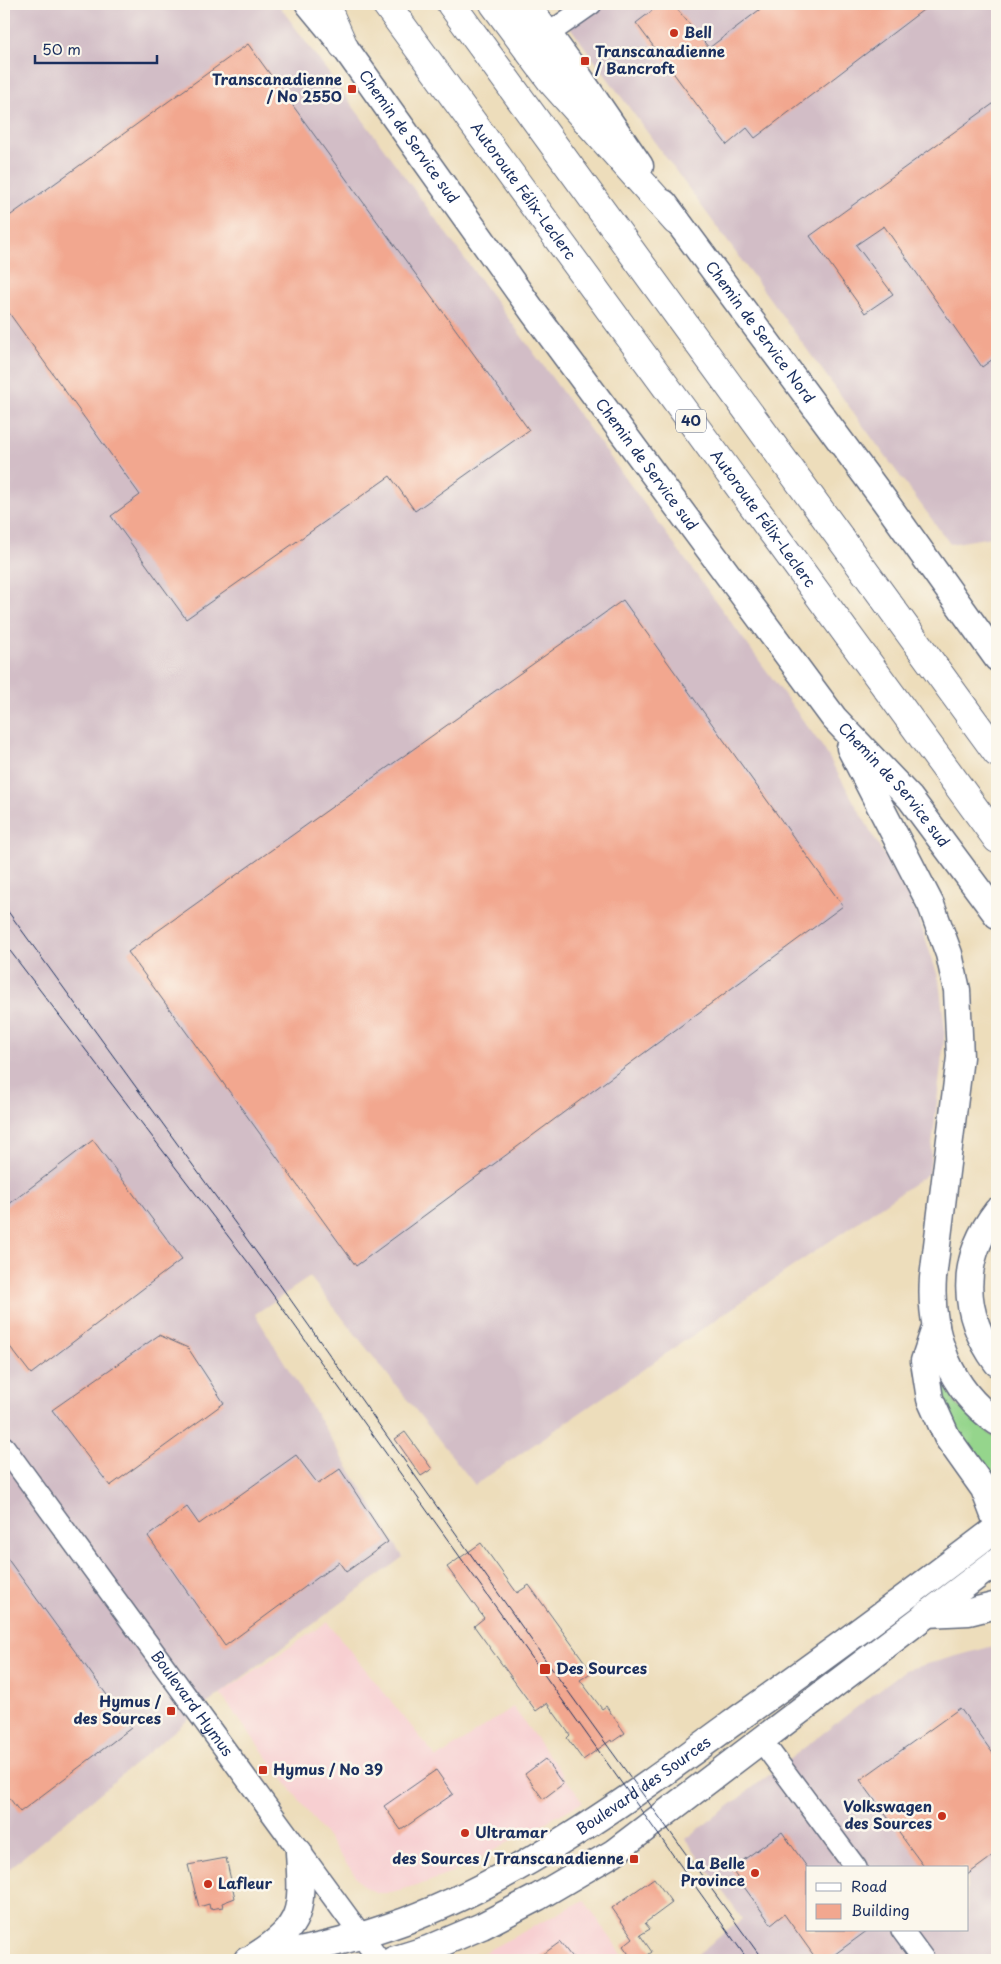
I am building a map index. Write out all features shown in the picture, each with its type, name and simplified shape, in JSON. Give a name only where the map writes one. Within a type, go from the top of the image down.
[{"type":"highway","points":[[325,4],[343,46]]},
{"type":"highway","name":"Autoroute Félix-Leclerc","points":[[386,4],[997,839]]},
{"type":"highway","points":[[451,4],[997,753]]},
{"type":"highway","points":[[494,4],[552,82],[676,221]]},
{"type":"main road","name":"Chemin de Service sud","points":[[309,4],[343,46],[534,313],[834,718],[910,798],[997,915]]},
{"type":"main road","name":"Chemin de Service Nord","points":[[526,4],[676,221],[975,624],[997,658]]},
{"type":"main road","points":[[975,624],[997,646]]},
{"type":"main road","points":[[834,718],[931,905],[949,954],[960,1018],[960,1057],[933,1278],[932,1300],[936,1326],[944,1356],[954,1377],[980,1408],[997,1422]]},
{"type":"main road","points":[[997,1211],[987,1224],[979,1241],[970,1273],[969,1291],[975,1324],[987,1349],[997,1363]]},
{"type":"main road","points":[[936,1326],[924,1361],[930,1399],[947,1436],[984,1489],[997,1522]]},
{"type":"main road","name":"Boulevard des Sources","points":[[247,1960],[299,1951],[361,1936],[409,1919],[510,1871],[556,1845],[649,1784],[831,1653],[997,1528]]},
{"type":"main road","name":"Boulevard des Sources","points":[[393,1960],[428,1949],[471,1930],[565,1882],[626,1844],[997,1561]]},
{"type":"main road","points":[[926,1614],[969,1612],[997,1605]]},
{"type":"main road","points":[[247,1960],[275,1944],[290,1929],[294,1921],[300,1901],[299,1852]]},
{"type":"main road","points":[[445,1960],[471,1930]]},
{"type":"street","points":[[548,34],[591,4]]},
{"type":"street","name":"Boulevard Hymus","points":[[4,1447],[378,1960]]},
{"type":"street","points":[[761,1740],[855,1866]]},
{"type":"street","points":[[903,1932],[924,1960]]},
{"type":"shaded area","points":[[4,4],[278,4],[824,749],[917,913],[939,980],[945,1030],[929,1173],[475,1485],[310,1277],[255,1314],[403,1557],[208,1703],[4,1873]]},
{"type":"shaded area","points":[[553,4],[997,4],[997,536],[950,544]]},
{"type":"shaded area","points":[[327,1622],[437,1758],[513,1707],[583,1802],[454,1872],[428,1882],[388,1893],[378,1893],[364,1887],[220,1694]]},
{"type":"shaded area","points":[[997,1645],[997,1960],[690,1960],[742,1919],[686,1839],[905,1670]]},
{"type":"shaded area","points":[[584,1900],[626,1960],[471,1960],[492,1948]]},
{"type":"green space","points":[[934,1368],[956,1404],[997,1440],[997,1489],[964,1442],[942,1401]]},
{"type":"building","points":[[661,4],[673,4],[709,48],[767,4],[931,4],[755,138],[747,128],[727,145],[636,23]]},
{"type":"building","points":[[248,44],[529,430],[415,511],[390,476],[186,619],[111,516],[140,495],[4,306],[4,220]]},
{"type":"building","points":[[997,101],[997,356],[982,367],[884,226],[856,245],[893,294],[865,313],[810,236]]},
{"type":"building","points":[[623,600],[843,906],[356,1266],[128,952]]},
{"type":"building","points":[[93,1140],[182,1259],[31,1374],[4,1339],[4,1208]]},
{"type":"building","points":[[159,1335],[188,1348],[224,1403],[110,1486],[52,1410]]},
{"type":"building","points":[[405,1432],[432,1469],[421,1476],[395,1439]]},
{"type":"building","points":[[296,1455],[318,1484],[340,1469],[388,1542],[346,1572],[339,1562],[225,1646],[148,1536],[187,1507],[199,1524]]},
{"type":"building","name":"Des Sources","points":[[481,1543],[517,1593],[529,1585],[592,1672],[580,1680],[602,1709],[606,1706],[625,1733],[612,1742],[611,1740],[583,1760],[567,1738],[570,1735],[547,1703],[536,1711],[474,1626],[484,1618],[447,1567]]},
{"type":"building","points":[[4,1554],[131,1728],[20,1812],[4,1791]]},
{"type":"building","name":"Volkswagen des Sources","points":[[960,1708],[997,1759],[997,1853],[968,1874],[968,1866],[924,1866],[860,1780]]},
{"type":"building","points":[[545,1759],[563,1784],[543,1799],[525,1774]]},
{"type":"building","points":[[436,1770],[453,1794],[401,1830],[384,1806]]},
{"type":"building","points":[[782,1832],[806,1866],[806,1932],[865,1932],[827,1960],[817,1960],[784,1914],[771,1924],[731,1869]]},
{"type":"building","points":[[226,1858],[235,1898],[222,1903],[223,1907],[210,1909],[209,1904],[199,1907],[188,1865]]},
{"type":"building","points":[[654,1878],[672,1903],[645,1923],[650,1929],[640,1935],[652,1952],[641,1960],[633,1960],[623,1946],[633,1938],[612,1908]]},
{"type":"building","points":[[560,1942],[574,1960],[535,1960]]},
{"type":"tram line","points":[[4,906],[278,1282],[549,1665],[763,1960]]},
{"type":"tram line","points":[[4,943],[270,1291],[748,1960]]},
{"type":"place","name":"Bell","points":[[674,33]]},
{"type":"place","name":"Transcanadienne / Bancroft","points":[[585,61]]},
{"type":"place","name":"Transcanadienne / No 2550","points":[[352,89]]},
{"type":"place","name":"Des Sources","points":[[545,1669]]},
{"type":"place","name":"Hymus / des Sources","points":[[171,1711]]},
{"type":"place","name":"Hymus / No 39","points":[[263,1770]]},
{"type":"place","name":"Volkswagen des Sources","points":[[942,1816]]},
{"type":"place","name":"Ultramar","points":[[465,1833]]},
{"type":"place","name":"des Sources / Transcanadienne","points":[[634,1859]]},
{"type":"place","name":"La Belle Province","points":[[755,1873]]},
{"type":"place","name":"Lafleur","points":[[208,1884]]}]
